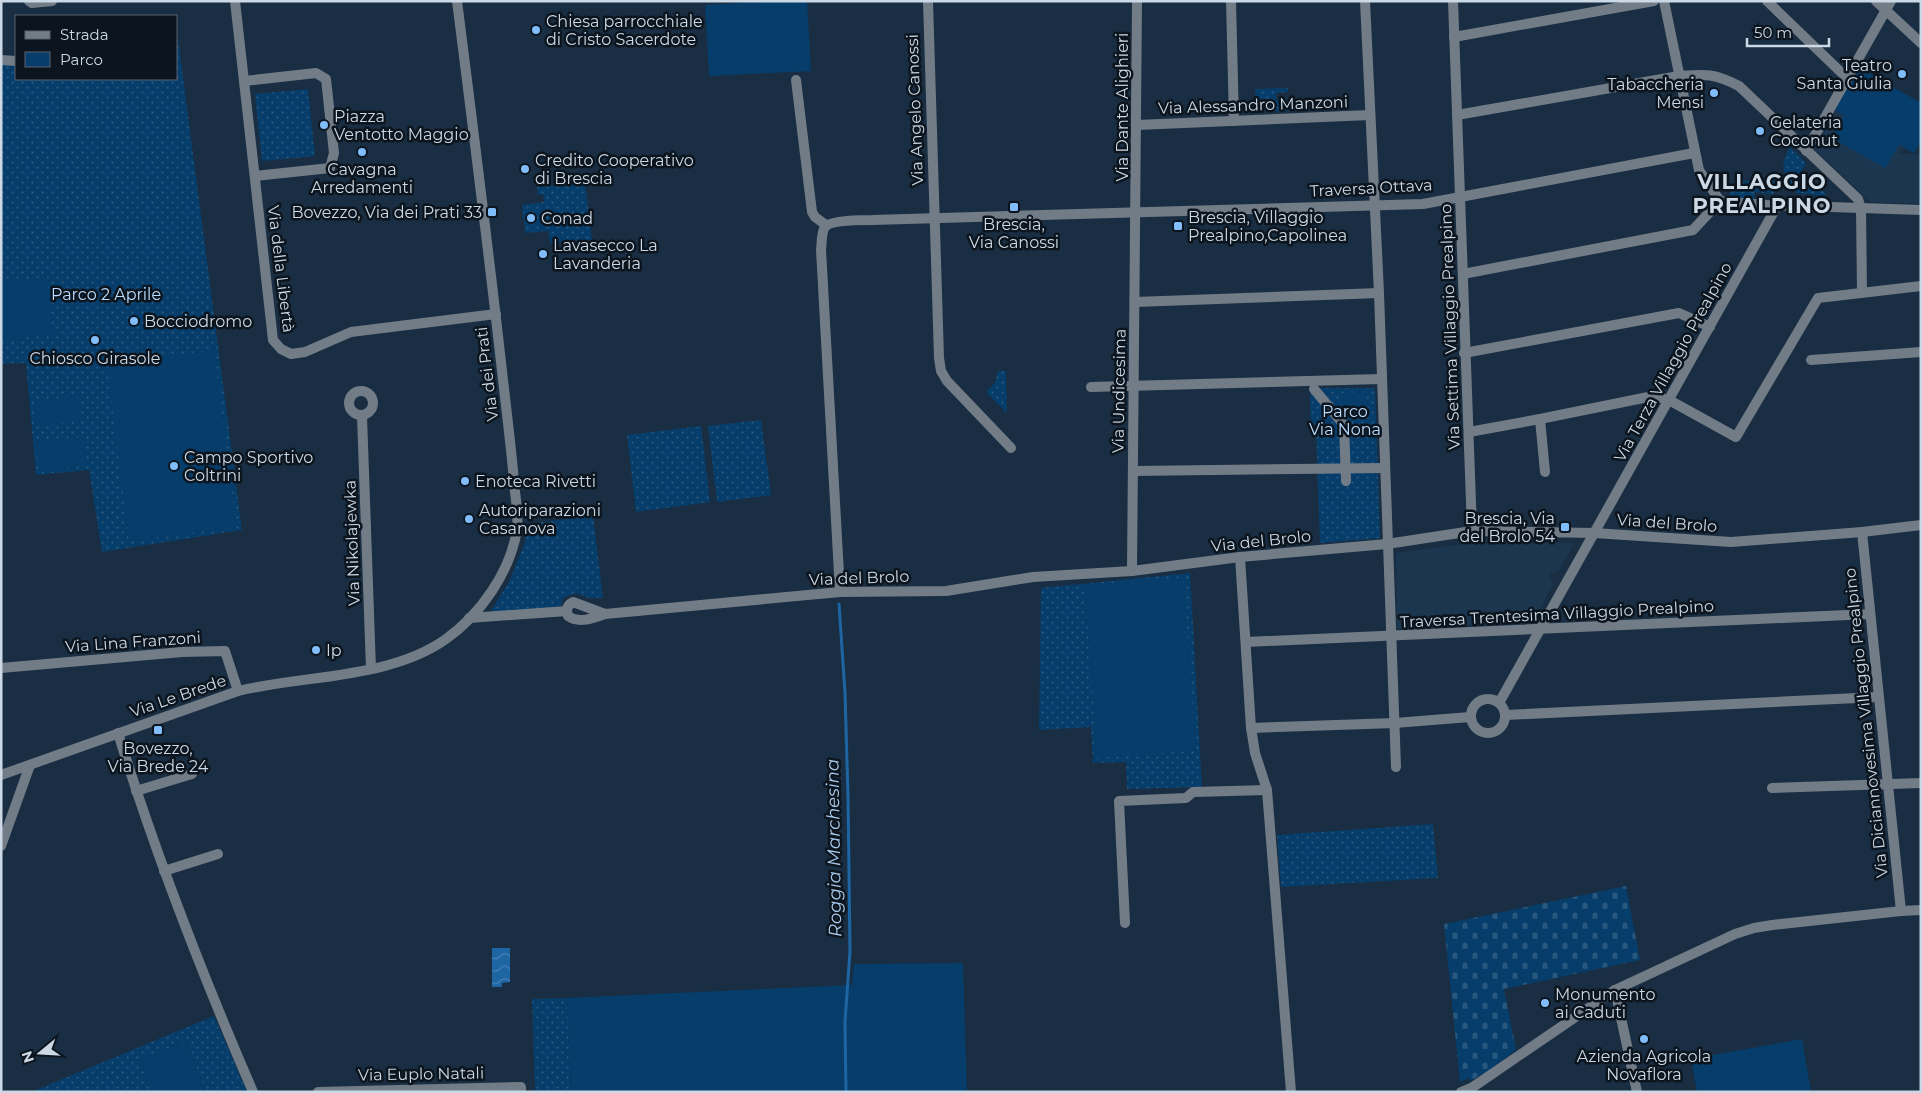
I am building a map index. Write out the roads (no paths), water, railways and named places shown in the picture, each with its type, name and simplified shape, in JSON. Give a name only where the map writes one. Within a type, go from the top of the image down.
[{"type":"street","points":[[31,2],[52,1]]},
{"type":"street","name":"Via della Libertà","points":[[236,1],[273,340],[281,349],[291,354],[305,352],[351,332],[496,314]]},
{"type":"street","name":"Via dei Prati","points":[[371,669],[416,656],[448,638],[469,618],[493,590],[509,558],[517,530],[518,521],[508,419],[458,1]]},
{"type":"street","name":"Via Angelo Canossi","points":[[928,1],[933,218],[941,371],[947,381],[1011,448]]},
{"type":"street","name":"Via Dante Alighieri","points":[[1136,212],[1137,1]]},
{"type":"street","points":[[1231,1],[1234,121]]},
{"type":"street","points":[[1365,1],[1379,293],[1396,767]]},
{"type":"street","name":"Via Settima Villaggio Prealpino","points":[[1453,1],[1464,353],[1472,531]]},
{"type":"street","points":[[1454,37],[1654,1]]},
{"type":"street","points":[[1664,1],[1694,153],[1699,170],[1720,201]]},
{"type":"street","points":[[1767,1],[1848,78]]},
{"type":"street","points":[[1876,1],[1888,6],[1921,43]]},
{"type":"street","points":[[1806,151],[1888,6]]},
{"type":"street","points":[[1,60],[15,61]]},
{"type":"street","points":[[244,81],[316,73],[326,79],[334,153],[330,168],[255,176]]},
{"type":"street","points":[[1457,114],[1679,76],[1699,74],[1718,76],[1738,86],[1858,199],[1862,209],[1862,293]]},
{"type":"street","points":[[796,80],[812,212],[819,220],[829,224],[933,218],[1136,212]]},
{"type":"street","name":"Via Alessandro Manzoni","points":[[1137,125],[1370,115]]},
{"type":"street","name":"Traversa Ottava","points":[[1136,212],[1423,204],[1694,153]]},
{"type":"street","points":[[1720,201],[1778,206],[1921,210]]},
{"type":"street","points":[[1463,274],[1693,230],[1720,201]]},
{"type":"street","name":"Via Terza Villaggio Prealpino","points":[[1499,703],[1778,206]]},
{"type":"street","name":"Via Undicesima","points":[[1132,571],[1136,212]]},
{"type":"street","points":[[829,224],[823,229],[821,250],[840,592]]},
{"type":"street","points":[[1469,432],[1540,420],[1652,396],[1669,400],[1736,437],[1818,298],[1921,286]]},
{"type":"street","points":[[1136,302],[1379,293]]},
{"type":"street","points":[[1464,353],[1679,313],[1710,326]]},
{"type":"street","points":[[1811,360],[1921,352]]},
{"type":"street","points":[[1091,387],[1381,379]]},
{"type":"street","points":[[1314,389],[1344,425],[1346,481]]},
{"type":"street","name":"Via Nikolajewka","points":[[362,416],[371,669]]},
{"type":"street","points":[[1540,420],[1545,472]]},
{"type":"street","points":[[1133,471],[1385,468]]},
{"type":"street","name":"Via del Brolo","points":[[605,614],[573,602],[568,605],[567,610],[568,616],[575,620],[594,618],[605,614],[840,592],[946,591],[1033,577],[1132,571],[1240,557],[1387,544],[1472,531],[1594,533],[1731,542],[1862,532],[1921,525]]},
{"type":"street","name":"Via Diciannovesima Villaggio Prealpino","points":[[1862,532],[1901,911]]},
{"type":"street","points":[[1240,557],[1251,728],[1255,753],[1267,790],[1291,1092]]},
{"type":"street","name":"Via del Brolo","points":[[469,618],[567,610]]},
{"type":"street","name":"Traversa Trentesima Villaggio Prealpino","points":[[1246,642],[1870,614]]},
{"type":"street","name":"Via Lina Franzoni","points":[[1,668],[182,652],[225,651],[238,691]]},
{"type":"street","name":"Via Le Brede","points":[[1,775],[238,691],[265,684],[348,674],[371,669]]},
{"type":"street","points":[[1506,715],[1878,697]]},
{"type":"street","points":[[1488,699],[1499,703],[1506,715],[1505,721],[1499,730],[1489,734],[1484,734],[1474,728],[1470,717],[1474,706],[1488,699]]},
{"type":"street","points":[[1251,728],[1395,723],[1470,717]]},
{"type":"street","points":[[118,734],[176,903],[218,1011],[253,1092]]},
{"type":"street","points":[[1,846],[30,765]]},
{"type":"street","points":[[136,791],[192,774]]},
{"type":"street","points":[[1772,788],[1921,783]]},
{"type":"street","points":[[1126,924],[1119,801],[1186,798],[1194,792],[1267,790]]},
{"type":"street","points":[[164,871],[218,854]]},
{"type":"street","points":[[1461,1092],[1473,1087],[1615,990],[1736,934],[1754,928],[1921,910]]},
{"type":"street","points":[[1615,990],[1637,1092]]},
{"type":"street","name":"Via Euplo Natali","points":[[318,1092],[521,1087],[521,1092]]},
{"type":"water","points":[[492,948],[510,948],[510,982],[502,983],[502,987],[492,987]]},
{"type":"waterway","name":"Roggia Marchesina","points":[[839,604],[845,693],[848,795],[850,951],[845,1022],[846,1092]]},
{"type":"place","name":"Chiesa parrocchiale di Cristo Sacerdote","points":[[536,30]]},
{"type":"place","name":"Teatro Santa Giulia","points":[[1902,74]]},
{"type":"place","name":"Tabaccheria Mensi","points":[[1714,93]]},
{"type":"place","name":"Piazza Ventotto Maggio","points":[[324,125]]},
{"type":"place","name":"Gelateria Coconut","points":[[1760,131]]},
{"type":"place","name":"Cavagna Arredamenti","points":[[362,152]]},
{"type":"place","name":"Credito Cooperativo di Brescia","points":[[525,169]]},
{"type":"place","name":"Brescia, Via Canossi","points":[[1014,207]]},
{"type":"place","name":"Bovezzo, Via dei Prati 33","points":[[492,212]]},
{"type":"place","name":"Conad","points":[[531,218]]},
{"type":"place","name":"Brescia, Villaggio Prealpino,Capolinea","points":[[1178,226]]},
{"type":"place","name":"Lavasecco La Lavanderia","points":[[543,254]]},
{"type":"place","name":"Bocciodromo","points":[[134,321]]},
{"type":"place","name":"Chiosco Girasole","points":[[95,340]]},
{"type":"place","name":"Campo Sportivo Coltrini","points":[[174,466]]},
{"type":"place","name":"Enoteca Rivetti","points":[[465,481]]},
{"type":"place","name":"Autoriparazioni Casanova","points":[[469,519]]},
{"type":"place","name":"Brescia, Via del Brolo 54","points":[[1565,527]]},
{"type":"place","name":"Ip","points":[[316,650]]},
{"type":"place","name":"Bovezzo, Via Brede 24","points":[[158,730]]},
{"type":"place","name":"Monumento ai Caduti","points":[[1545,1003]]},
{"type":"place","name":"Azienda Agricola Novaflora","points":[[1644,1039]]},
{"type":"district","name":"VILLAGGIO PREALPINO","points":[[1762,193]]},
{"type":"park label","name":"Parco 2 Aprile","points":[[106,294]]},
{"type":"park label","name":"Parco Via Nona","points":[[1345,420]]}]
